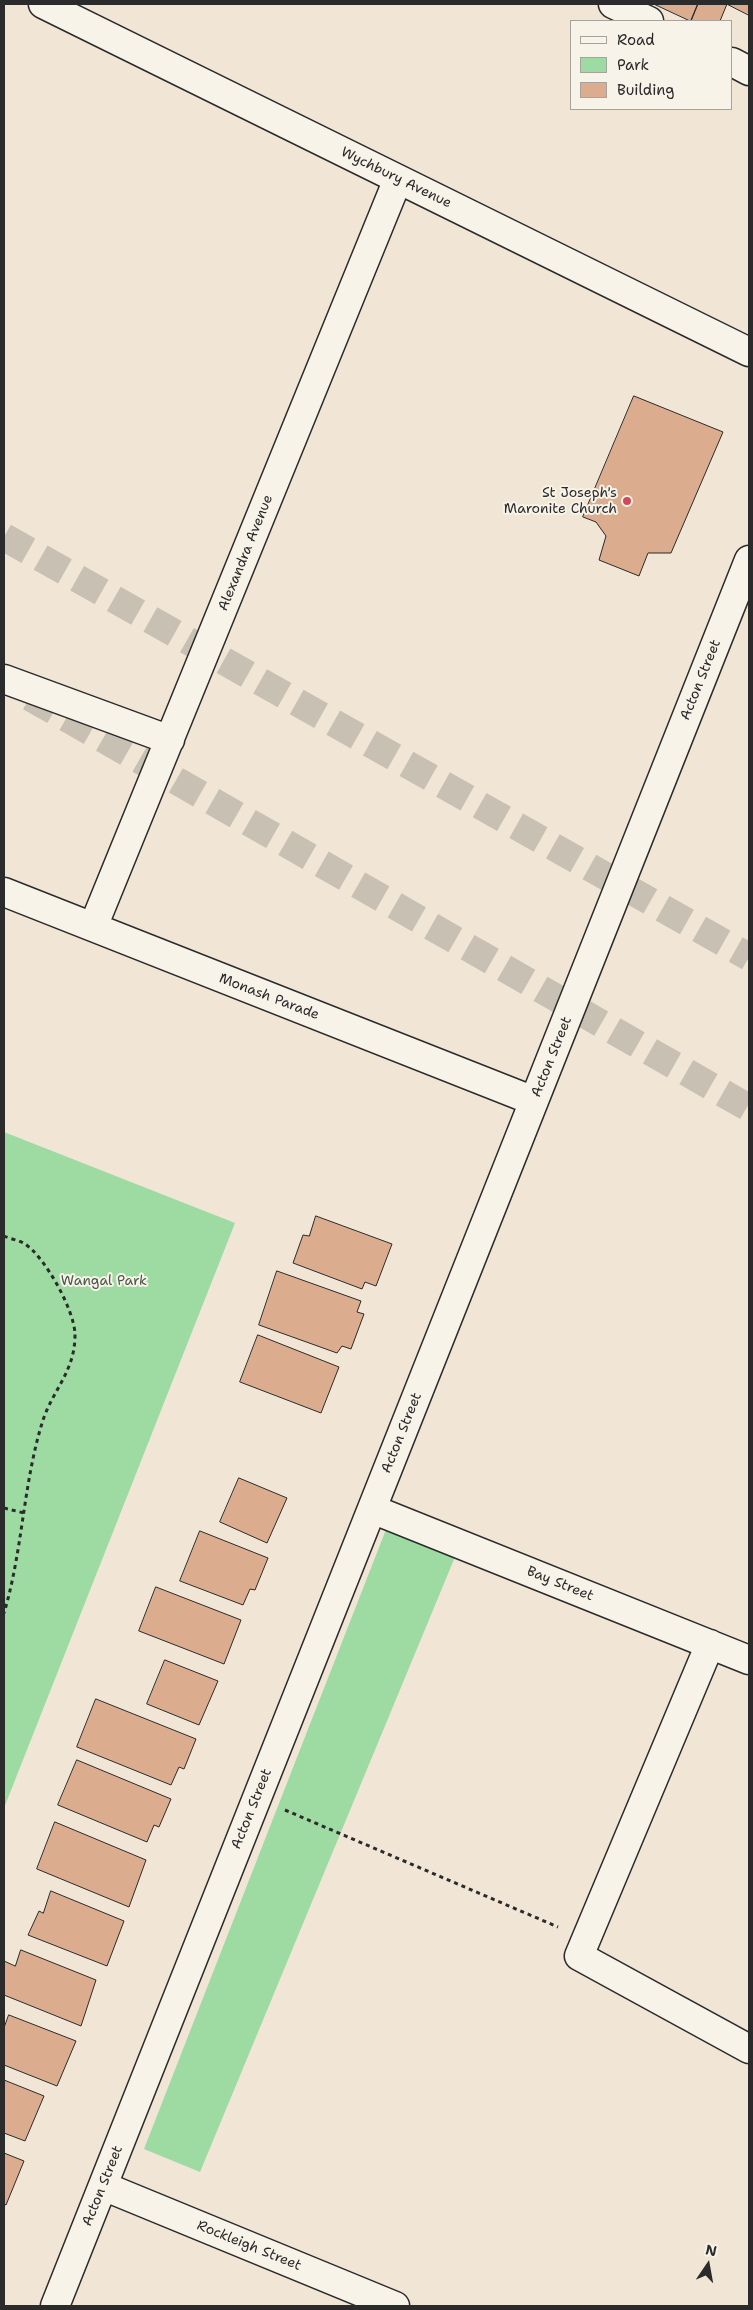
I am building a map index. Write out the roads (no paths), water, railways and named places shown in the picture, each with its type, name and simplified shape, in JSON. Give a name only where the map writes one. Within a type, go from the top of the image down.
[{"type":"street","name":"Wychbury Avenue","points":[[43,4],[749,352]]},
{"type":"street","points":[[613,4],[647,20]]},
{"type":"street","points":[[733,63],[749,71]]},
{"type":"street","name":"Alexandra Avenue","points":[[93,928],[398,179]]},
{"type":"street","name":"Acton Street","points":[[55,2306],[749,560]]},
{"type":"street","points":[[4,679],[170,740]]},
{"type":"street","name":"Monash Parade","points":[[4,892],[534,1101]]},
{"type":"street","name":"Bay Street","points":[[372,1509],[749,1660]]},
{"type":"street","points":[[710,1644],[579,1956],[749,2049]]},
{"type":"street","name":"Rockleigh Street","points":[[102,2186],[395,2306]]},
{"type":"tunnel","points":[[4,537],[749,957]]},
{"type":"tunnel","points":[[30,697],[749,1108]]},
{"type":"place","name":"St Joseph's Maronite Church","points":[[627,501]]},
{"type":"park label","name":"Wangal Park","points":[[104,1281]]}]
